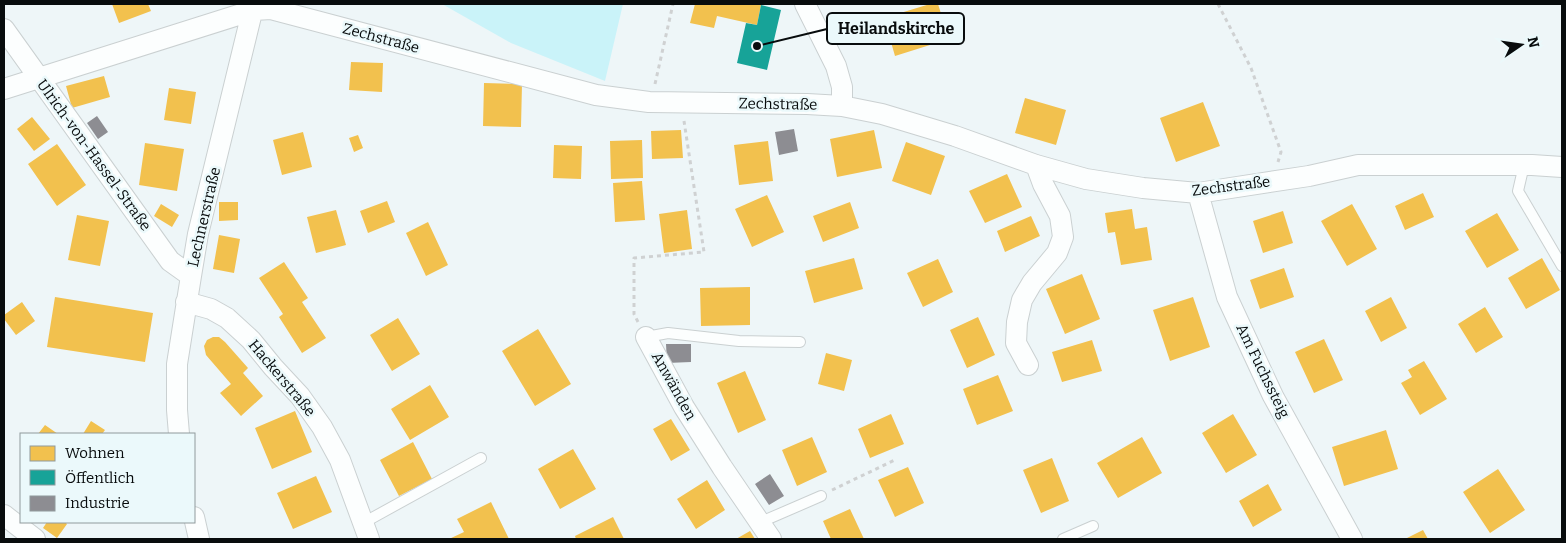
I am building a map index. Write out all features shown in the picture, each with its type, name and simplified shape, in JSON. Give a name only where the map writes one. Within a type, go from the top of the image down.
[{"type":"street","points":[[805,4],[836,66],[842,87],[842,106]]},
{"type":"street","name":"Zechstraße","points":[[4,90],[254,7],[271,9],[596,95],[648,102],[842,106],[882,114],[955,136],[1036,165],[1086,179],[1143,188],[1198,193],[1358,165],[1562,166]]},
{"type":"street","name":"Lechnerstraße","points":[[179,433],[177,364],[190,276],[198,234],[254,7]]},
{"type":"street","name":"Ulrich-von-Hassel-Straße","points":[[4,29],[170,261],[190,276]]},
{"type":"street","points":[[1028,365],[1016,343],[1017,322],[1022,300],[1032,283],[1057,253],[1062,237],[1060,216],[1043,184],[1036,165]]},
{"type":"street","name":"Am Fuchssteig","points":[[1198,193],[1227,297],[1273,396],[1352,539]]},
{"type":"street","name":"Hackerstraße","points":[[186,302],[211,309],[227,318],[250,340],[300,396],[322,427],[340,460],[366,531]]},
{"type":"street","name":"Anwänden","points":[[646,337],[684,407],[766,531]]},
{"type":"street","points":[[4,515],[36,539]]},
{"type":"street","points":[[195,521],[200,539]]},
{"type":"lane","points":[[1524,165],[1518,190],[1562,266]]},
{"type":"lane","name":"Anwänden","points":[[646,337],[668,333],[739,341],[800,342]]},
{"type":"lane","points":[[366,531],[481,458]]},
{"type":"lane","points":[[766,531],[821,496]]},
{"type":"lane","points":[[1063,539],[1093,526]]},
{"type":"path","points":[[648,102],[656,80],[673,4]]},
{"type":"path","points":[[1218,4],[1251,68],[1281,152],[1274,181]]},
{"type":"path","points":[[646,337],[634,314],[634,258],[704,252],[682,103]]},
{"type":"path","points":[[821,496],[897,459]]},
{"type":"shaded area","points":[[442,4],[623,4],[605,81],[511,43]]},
{"type":"building: Wohnen","points":[[112,4],[148,4],[151,11],[119,23]]},
{"type":"building: Wohnen","points":[[695,4],[761,5],[757,25],[717,16],[714,28],[690,23]]},
{"type":"building: Wohnen","points":[[930,4],[938,4],[949,39],[895,56],[884,18]]},
{"type":"building: Wohnen","points":[[351,62],[383,63],[382,92],[349,90]]},
{"type":"building: Wohnen","points":[[104,76],[110,97],[72,108],[66,86]]},
{"type":"building: Wohnen","points":[[484,83],[522,84],[521,127],[483,126]]},
{"type":"building: Wohnen","points":[[169,88],[196,92],[191,124],[164,120]]},
{"type":"building: Wohnen","points":[[1025,98],[1066,110],[1056,145],[1015,133]]},
{"type":"building: Wohnen","points":[[1203,102],[1220,146],[1176,162],[1160,118]]},
{"type":"building: Wohnen","points":[[32,117],[50,139],[34,151],[17,129]]},
{"type":"building: Wohnen","points":[[681,130],[683,158],[652,159],[651,131]]},
{"type":"building: Wohnen","points":[[874,130],[882,168],[837,177],[830,139]]},
{"type":"building: Wohnen","points":[[303,132],[312,167],[282,175],[273,140]]},
{"type":"building: Wohnen","points":[[358,135],[363,148],[354,152],[349,138]]},
{"type":"building: Wohnen","points":[[642,140],[643,178],[611,179],[610,141]]},
{"type":"building: Wohnen","points":[[768,141],[773,181],[739,185],[734,145]]},
{"type":"building: Wohnen","points":[[906,142],[945,156],[931,195],[892,181]]},
{"type":"building: Wohnen","points":[[145,143],[184,149],[177,191],[139,185]]},
{"type":"building: Wohnen","points":[[57,144],[86,185],[57,206],[28,164]]},
{"type":"building: Wohnen","points":[[554,145],[582,146],[581,179],[553,178]]},
{"type":"building: Wohnen","points":[[1007,174],[1022,207],[985,223],[969,191]]},
{"type":"building: Wohnen","points":[[642,181],[645,220],[615,222],[613,183]]},
{"type":"building: Wohnen","points":[[1423,193],[1434,217],[1405,230],[1395,206]]},
{"type":"building: Wohnen","points":[[767,195],[784,232],[752,247],[735,209]]},
{"type":"building: Wohnen","points":[[387,201],[395,222],[368,233],[360,211]]},
{"type":"building: Wohnen","points":[[219,202],[238,202],[238,220],[219,221]]},
{"type":"building: Wohnen","points":[[850,202],[859,228],[823,242],[813,216]]},
{"type":"building: Wohnen","points":[[161,204],[179,215],[172,227],[154,216]]},
{"type":"building: Wohnen","points":[[1352,204],[1377,249],[1347,266],[1321,221]]},
{"type":"building: Wohnen","points":[[1132,209],[1135,229],[1147,227],[1152,260],[1121,265],[1115,232],[1108,233],[1105,213]]},
{"type":"building: Wohnen","points":[[336,210],[346,245],[316,253],[307,217]]},
{"type":"building: Wohnen","points":[[687,210],[692,249],[664,253],[659,214]]},
{"type":"building: Wohnen","points":[[1283,211],[1293,243],[1263,253],[1253,221]]},
{"type":"building: Wohnen","points":[[1497,213],[1519,250],[1487,268],[1465,231]]},
{"type":"building: Wohnen","points":[[77,215],[109,221],[100,266],[68,260]]},
{"type":"building: Wohnen","points":[[1031,216],[1040,236],[1005,252],[997,231]]},
{"type":"building: Wohnen","points":[[428,222],[448,265],[426,276],[406,233]]},
{"type":"building: Wohnen","points":[[219,235],[240,239],[234,273],[213,269]]},
{"type":"building: Wohnen","points":[[854,258],[863,289],[814,303],[805,271]]},
{"type":"building: Wohnen","points":[[1542,258],[1560,290],[1526,309],[1508,278]]},
{"type":"building: Wohnen","points":[[938,259],[953,292],[923,307],[907,273]]},
{"type":"building: Wohnen","points":[[284,262],[308,298],[302,302],[326,338],[302,353],[279,317],[283,314],[259,278]]},
{"type":"building: Wohnen","points":[[1284,268],[1294,297],[1260,309],[1250,280]]},
{"type":"building: Wohnen","points":[[1082,274],[1100,319],[1065,334],[1046,289]]},
{"type":"building: Wohnen","points":[[750,287],[750,325],[701,326],[700,288]]},
{"type":"building: Wohnen","points":[[55,297],[153,313],[145,362],[47,347]]},
{"type":"building: Wohnen","points":[[1193,297],[1210,347],[1170,361],[1153,310]]},
{"type":"building: Wohnen","points":[[1391,297],[1407,328],[1381,342],[1365,311]]},
{"type":"building: Wohnen","points":[[22,302],[35,321],[16,335],[4,319],[4,315]]},
{"type":"building: Wohnen","points":[[1485,307],[1503,337],[1476,353],[1458,324]]},
{"type":"building: Wohnen","points":[[978,317],[995,355],[967,368],[950,330]]},
{"type":"building: Wohnen","points":[[398,318],[420,354],[392,371],[370,335]]},
{"type":"building: Wohnen","points":[[538,329],[571,384],[535,406],[502,351]]},
{"type":"building: Wohnen","points":[[219,337],[225,342],[248,368],[243,373],[263,396],[241,416],[220,393],[231,384],[206,355],[204,346],[207,340]]},
{"type":"building: Wohnen","points":[[1324,339],[1343,380],[1314,393],[1295,352]]},
{"type":"building: Wohnen","points":[[1092,340],[1102,371],[1062,382],[1052,352]]},
{"type":"building: Wohnen","points":[[826,353],[852,360],[844,391],[818,384]]},
{"type":"building: Wohnen","points":[[1424,361],[1447,399],[1420,415],[1401,383],[1412,377],[1408,370]]},
{"type":"building: Wohnen","points":[[745,371],[766,420],[738,433],[717,383]]},
{"type":"building: Wohnen","points":[[998,375],[1013,411],[977,425],[963,389]]},
{"type":"building: Wohnen","points":[[430,385],[449,417],[410,440],[391,409]]},
{"type":"building: Wohnen","points":[[295,411],[312,452],[272,469],[255,428]]},
{"type":"building: Wohnen","points":[[891,414],[904,444],[870,458],[858,429]]},
{"type":"building: Wohnen","points":[[1233,414],[1257,455],[1226,473],[1202,433]]},
{"type":"building: Wohnen","points":[[671,419],[690,450],[671,461],[653,429]]},
{"type":"building: Wohnen","points":[[91,421],[105,430],[103,433],[84,433]]},
{"type":"building: Wohnen","points":[[45,425],[57,433],[39,433]]},
{"type":"building: Wohnen","points":[[1386,430],[1398,469],[1344,486],[1332,447]]},
{"type":"building: Wohnen","points":[[812,437],[827,472],[797,486],[782,450]]},
{"type":"building: Wohnen","points":[[1142,437],[1162,473],[1118,498],[1097,463]]},
{"type":"building: Wohnen","points":[[413,442],[432,479],[399,496],[380,460]]},
{"type":"building: Wohnen","points":[[573,449],[596,489],[560,509],[538,469]]},
{"type":"building: Wohnen","points":[[1052,458],[1069,501],[1041,513],[1023,470]]},
{"type":"building: Wohnen","points":[[908,467],[924,503],[895,517],[878,480]]},
{"type":"building: Wohnen","points":[[1498,469],[1525,510],[1490,533],[1463,492]]},
{"type":"building: Wohnen","points":[[316,476],[332,512],[293,529],[277,493]]},
{"type":"building: Wohnen","points":[[707,480],[725,510],[696,529],[677,499]]},
{"type":"building: Wohnen","points":[[1268,484],[1282,510],[1253,527],[1239,501]]},
{"type":"building: Wohnen","points":[[491,502],[509,539],[449,539],[464,532],[457,519]]},
{"type":"building: Wohnen","points":[[850,509],[864,539],[831,539],[823,521]]},
{"type":"building: Wohnen","points":[[613,517],[624,539],[576,539],[575,536]]},
{"type":"building: Wohnen","points":[[46,523],[67,524],[57,538],[43,528]]},
{"type":"building: Wohnen","points":[[1423,530],[1428,539],[1405,539]]},
{"type":"building: Wohnen","points":[[750,531],[755,539],[736,539]]},
{"type":"building: Öffentlich","points":[[761,5],[781,10],[767,70],[737,63],[746,23],[757,25]]},
{"type":"building: Industrie","points":[[97,116],[108,132],[98,139],[87,123]]},
{"type":"building: Industrie","points":[[794,129],[798,151],[779,155],[775,132]]},
{"type":"building: Industrie","points":[[666,344],[691,344],[691,362],[667,363]]},
{"type":"building: Industrie","points":[[770,474],[784,496],[769,505],[755,484]]},
{"type":"place","name":"Heilandskirche","points":[[757,46]]}]
